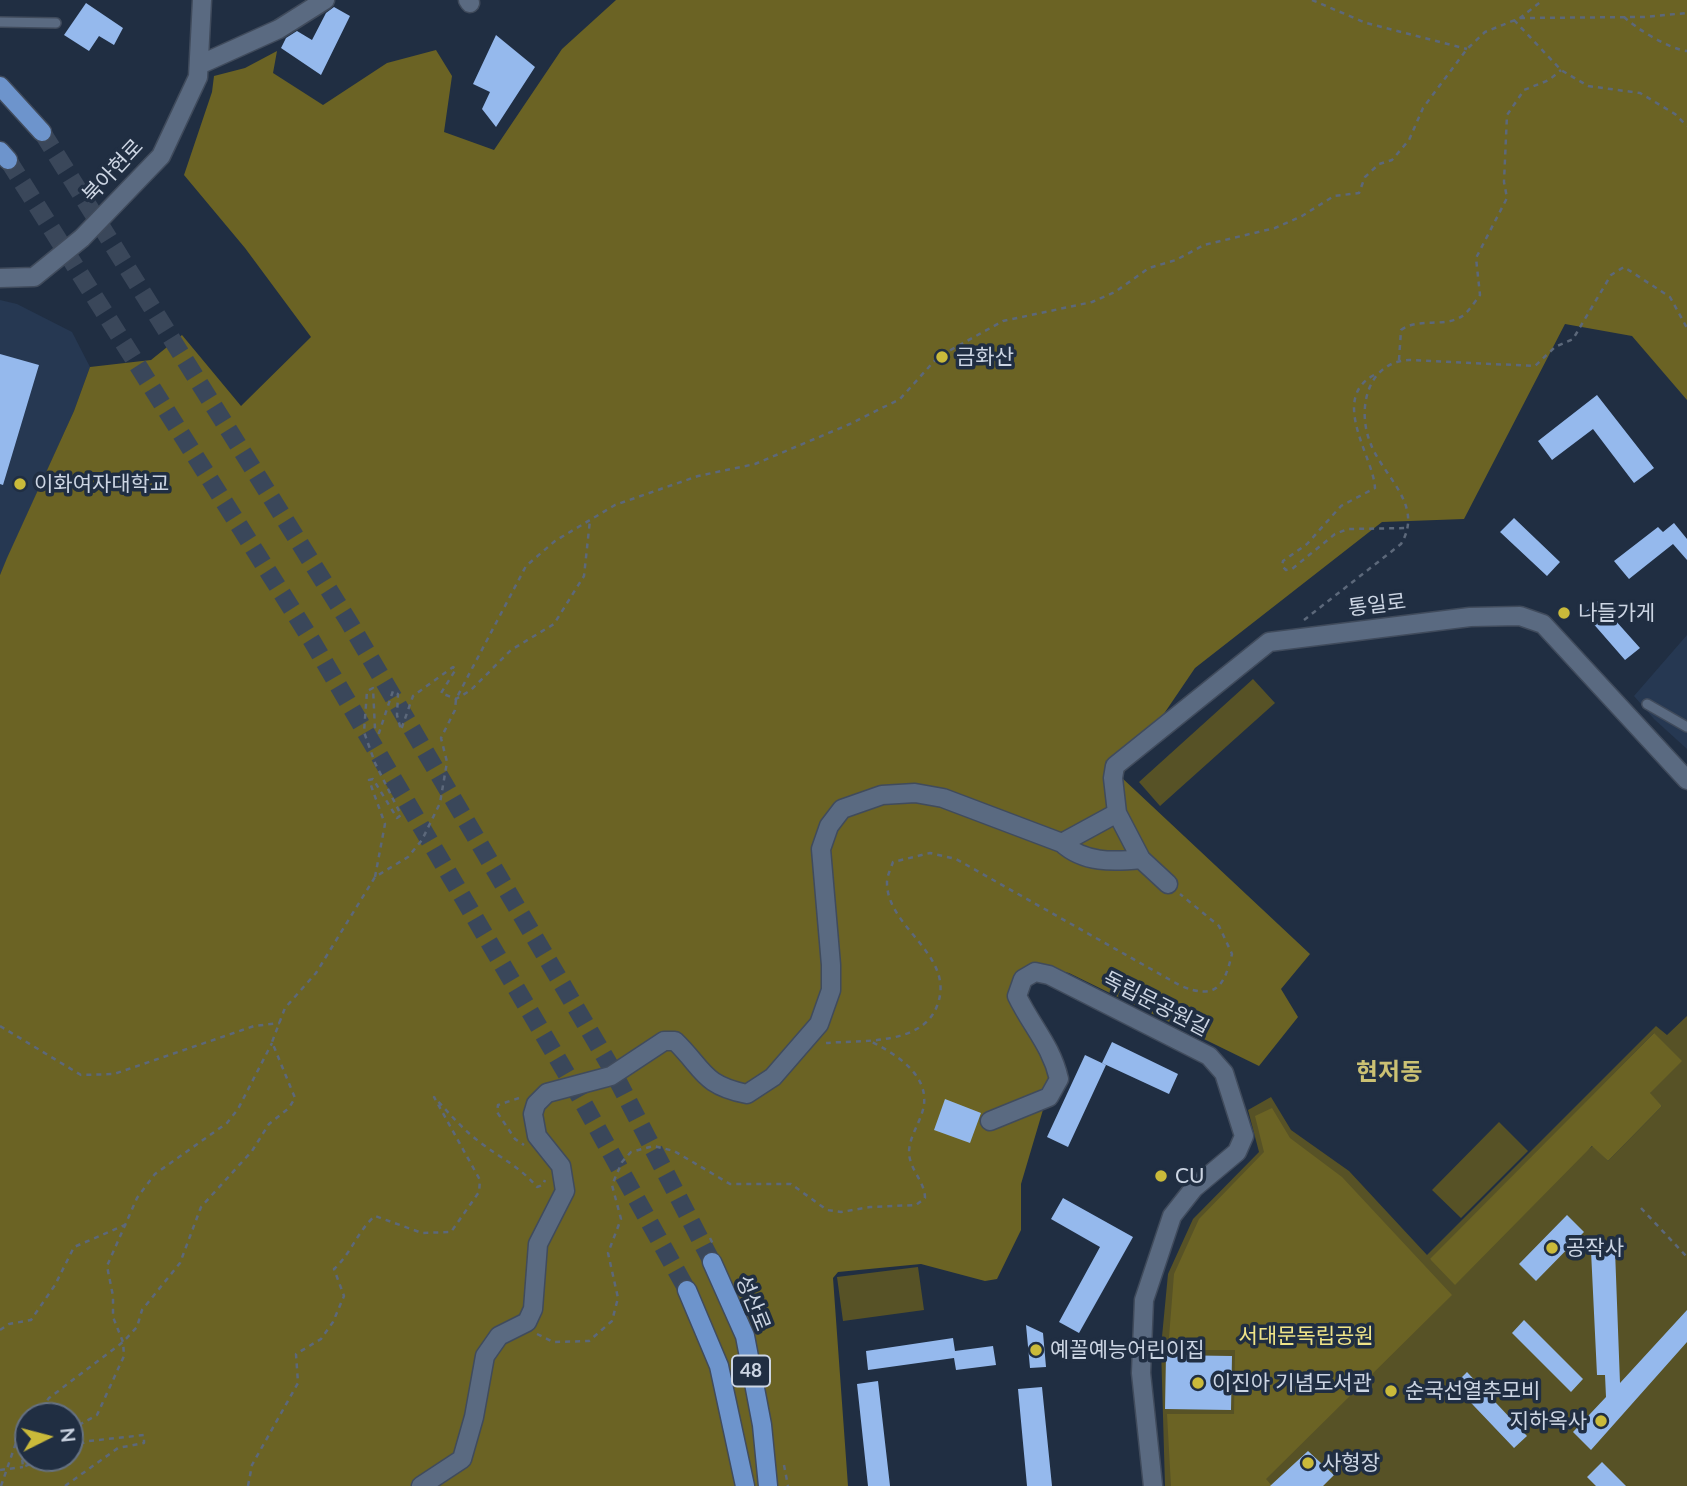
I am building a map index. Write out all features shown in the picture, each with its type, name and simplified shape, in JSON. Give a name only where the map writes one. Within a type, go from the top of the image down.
[{"type":"main road","points":[[0,86],[43,132]]},
{"type":"main road","name":"성산로","points":[[712,1262],[745,1336],[762,1425],[768,1486]]},
{"type":"main road","name":"48","points":[[687,1290],[719,1366],[745,1486]]},
{"type":"street","name":"북아현로","points":[[0,278],[34,277],[82,238],[162,156],[198,77],[202,0]]},
{"type":"street","points":[[199,65],[279,29],[325,0]]},
{"type":"street","name":"통일로","points":[[1117,813],[1113,778],[1115,765],[1269,642],[1470,617],[1520,616],[1542,624],[1687,780]]},
{"type":"street","points":[[421,1486],[462,1459],[474,1417],[485,1356],[499,1336],[524,1324],[533,1310],[537,1244],[565,1191],[561,1166],[537,1136],[533,1114],[536,1104],[547,1093],[611,1076],[664,1041],[675,1041],[702,1073],[718,1087],[747,1094],[773,1077],[819,1024],[831,990],[821,849],[829,826],[842,809],[882,795],[915,793],[943,798],[983,812],[1062,843],[1072,851],[1111,863],[1141,859]]},
{"type":"street","points":[[1062,843],[1117,813],[1141,859],[1168,884]]},
{"type":"street","name":"독립문공원길","points":[[990,1121],[1049,1097],[1059,1079],[1052,1053],[1029,1020],[1017,996],[1023,979],[1035,972],[1049,975],[1209,1056],[1224,1073],[1244,1136],[1237,1152],[1195,1188],[1172,1216],[1144,1300],[1141,1373],[1153,1486]]},
{"type":"lane","points":[[0,22],[56,23]]},
{"type":"lane","points":[[1647,704],[1687,727]]},
{"type":"path","points":[[1312,0],[1366,23],[1467,49]]},
{"type":"path","points":[[1520,18],[1543,0]]},
{"type":"path","points":[[375,877],[408,858],[422,841],[440,803],[447,762],[440,738],[455,710],[456,699],[526,566],[555,541],[615,505],[698,476],[755,464],[860,419],[900,399],[938,357],[985,328],[1040,311],[1092,302],[1115,292],[1149,268],[1176,260],[1204,245],[1275,228],[1302,216],[1334,196],[1359,193],[1365,177],[1380,164],[1392,160],[1409,141],[1423,108],[1467,49],[1485,32],[1520,18],[1624,17],[1687,13]]},
{"type":"path","points":[[1624,17],[1638,29],[1654,35],[1676,50],[1687,51]]},
{"type":"path","points":[[1514,20],[1561,70],[1588,86],[1640,93],[1675,114],[1687,126]]},
{"type":"path","points":[[1399,360],[1401,330],[1412,322],[1441,323],[1464,315],[1480,295],[1476,258],[1507,198],[1504,182],[1507,115],[1524,90],[1549,80],[1561,70]]},
{"type":"path","points":[[1408,528],[1348,529],[1335,534],[1292,569],[1286,570],[1282,566],[1283,561],[1307,544],[1341,506],[1375,488],[1353,414],[1359,392],[1369,377],[1399,360],[1535,366],[1555,347],[1573,339],[1611,275],[1624,267],[1670,297],[1687,328]]},
{"type":"path","points":[[1290,639],[1296,626],[1401,544],[1408,528],[1406,508],[1399,488],[1378,459],[1366,425],[1366,392],[1377,373]]},
{"type":"path","points":[[456,699],[471,691],[511,650],[554,624],[584,576],[590,520]]},
{"type":"path","points":[[84,1422],[97,1415],[124,1356],[123,1342],[113,1317],[113,1296],[107,1266],[137,1198],[155,1174],[227,1123],[238,1110],[272,1042],[285,1008],[316,973],[375,877],[385,824],[369,780],[373,779],[397,818],[401,815],[375,763],[364,732],[367,691],[373,688],[375,729],[379,733],[393,691],[398,694],[397,715],[401,730],[413,695],[453,667],[456,669],[454,676],[442,693],[456,699]]},
{"type":"path","points":[[802,1045],[870,1041],[906,1034],[923,1026],[936,1010],[940,997],[939,971],[891,901],[887,882],[893,862],[930,853],[956,859],[1181,986],[1201,994],[1218,989],[1227,977],[1232,954],[1219,926],[1168,884]]},
{"type":"path","points":[[0,1026],[81,1075],[114,1074],[254,1026],[279,1023]]},
{"type":"path","points":[[524,1324],[553,1342],[578,1342],[589,1341],[612,1321],[618,1298],[608,1253],[621,1219],[612,1185],[622,1162],[631,1152],[654,1146],[674,1151],[730,1184],[790,1184],[827,1210],[916,1205],[925,1198],[925,1189],[914,1171],[909,1153],[914,1131],[923,1111],[922,1089],[907,1063],[870,1041]]},
{"type":"path","points":[[46,1402],[123,1342],[137,1327],[142,1310],[180,1263],[201,1207],[252,1151],[270,1124],[289,1108],[295,1098],[272,1042]]},
{"type":"path","points":[[532,1151],[515,1139],[499,1119],[498,1105],[547,1093]]},
{"type":"path","points":[[248,1486],[252,1465],[298,1383],[296,1354],[321,1339],[333,1322],[344,1296],[334,1269],[346,1258],[367,1222],[374,1216],[422,1233],[451,1232],[479,1192],[480,1180],[434,1097],[483,1145],[523,1170],[537,1187],[543,1185],[548,1173]]},
{"type":"path","points":[[1641,1208],[1687,1257]]},
{"type":"path","points":[[0,1330],[9,1324],[31,1320],[55,1285],[74,1247],[127,1224]]},
{"type":"path","points":[[65,1486],[118,1448],[144,1443],[144,1435],[84,1443]]},
{"type":"path","points":[[1,1486],[14,1448]]},
{"type":"path","points":[[0,1471],[14,1468]]},
{"type":"shaded area","name":"이화여자대학교","points":[[0,300],[17,304],[72,332],[90,367],[74,411],[0,575]]},
{"type":"shaded area","points":[[1687,635],[1687,749],[1654,719],[1634,696]]},
{"type":"green space","points":[[616,0],[1687,0],[1687,400],[1632,336],[1565,324],[1464,519],[1382,522],[1195,668],[1121,777],[1310,954],[1281,989],[1298,1017],[1259,1066],[1069,973],[1033,964],[1012,997],[1053,1076],[1021,1184],[1021,1230],[997,1279],[985,1281],[921,1264],[838,1272],[833,1278],[848,1486],[0,1486],[0,575],[74,411],[90,367],[151,360],[182,335],[241,406],[311,337],[245,248],[184,175],[212,92],[214,76],[245,68],[277,51],[273,73],[323,105],[387,63],[436,50],[452,76],[444,132],[494,150],[562,49]]},
{"type":"green space","points":[[1253,679],[1275,703],[1160,806],[1139,782]]},
{"type":"green space","name":"서대문독립공원","points":[[1687,1016],[1687,1486],[1165,1486],[1161,1347],[1168,1274],[1193,1219],[1259,1152],[1248,1110],[1271,1097],[1291,1130],[1349,1171],[1427,1255],[1656,1026],[1667,1035]],"holes":[[[1654,1033],[1650,1094],[1662,1106],[1608,1161],[1593,1146],[1430,1260]]]},
{"type":"green space","points":[[1654,1033],[1682,1061],[1650,1093],[1662,1106],[1608,1161],[1592,1146],[1455,1285],[1430,1259]]},
{"type":"green space","points":[[1272,1108],[1290,1138],[1342,1177],[1452,1295],[1266,1479],[1272,1486],[1171,1486],[1167,1414],[1234,1414],[1235,1350],[1168,1350],[1174,1274],[1199,1219],[1264,1152],[1255,1116]]},
{"type":"green space","points":[[1499,1122],[1528,1151],[1461,1218],[1432,1190]]},
{"type":"green space","points":[[918,1267],[924,1310],[843,1321],[837,1277]]},
{"type":"building","points":[[86,3],[123,28],[114,45],[99,36],[89,51],[64,35]]},
{"type":"building","points":[[334,7],[350,16],[321,75],[281,48],[286,38],[297,31],[312,40],[326,13]]},
{"type":"building","points":[[496,35],[535,67],[496,127],[482,109],[490,92],[473,84]]},
{"type":"building","points":[[0,354],[39,365],[3,485],[0,484]]},
{"type":"building","points":[[1597,395],[1654,468],[1634,483],[1593,429],[1552,460],[1538,441]]},
{"type":"building","points":[[1514,518],[1560,562],[1547,576],[1500,532]]},
{"type":"building","points":[[1674,523],[1687,539],[1687,560],[1673,544],[1629,579],[1614,561],[1658,527],[1663,532]]},
{"type":"building","points":[[1598,601],[1640,648],[1625,660],[1584,613]]},
{"type":"building","points":[[1112,1042],[1178,1074],[1169,1094],[1102,1063]]},
{"type":"building","points":[[1085,1055],[1106,1065],[1068,1147],[1047,1137]]},
{"type":"building","points":[[945,1099],[981,1113],[970,1143],[934,1130]]},
{"type":"building","points":[[1063,1198],[1133,1237],[1079,1333],[1059,1322],[1100,1247],[1051,1219]]},
{"type":"building","name":"공작사","points":[[1567,1215],[1584,1232],[1536,1281],[1519,1264]]},
{"type":"building","points":[[1615,1250],[1620,1383],[1687,1310],[1687,1342],[1591,1450],[1573,1432],[1606,1397],[1605,1375],[1597,1375],[1591,1251]]},
{"type":"building","points":[[1524,1320],[1583,1379],[1571,1392],[1512,1333]]},
{"type":"building","name":"예꼴예능어린이집","points":[[1026,1325],[1043,1333],[1046,1367],[1030,1368]]},
{"type":"building","points":[[953,1338],[955,1351],[993,1346],[996,1365],[956,1370],[954,1358],[868,1370],[866,1351]]},
{"type":"building","name":"이진아 기념도서관","points":[[1166,1355],[1232,1356],[1231,1410],[1165,1409]]},
{"type":"building","points":[[1467,1372],[1527,1436],[1514,1448],[1454,1385]]},
{"type":"building","points":[[878,1381],[890,1486],[868,1486],[857,1384]]},
{"type":"building","points":[[1042,1387],[1052,1486],[1027,1486],[1018,1389]]},
{"type":"building","name":"사형장","points":[[1308,1451],[1334,1475],[1323,1486],[1270,1486]]},
{"type":"building","points":[[1602,1462],[1626,1486],[1596,1486],[1587,1477]]},
{"type":"tunnel","points":[[42,132],[349,622],[609,1064],[712,1262]]},
{"type":"tunnel","points":[[8,160],[312,641],[576,1090],[687,1290]]},
{"type":"place","name":"금화산","points":[[942,357]]},
{"type":"place","name":"이화여자대학교","points":[[20,484]]},
{"type":"place","name":"나들가게","points":[[1564,613]]},
{"type":"place","name":"CU","points":[[1161,1176]]},
{"type":"place","name":"공작사","points":[[1552,1248]]},
{"type":"place","name":"예꼴예능어린이집","points":[[1036,1350]]},
{"type":"place","name":"이진아 기념도서관","points":[[1198,1383]]},
{"type":"place","name":"순국선열추모비","points":[[1391,1391]]},
{"type":"place","name":"지하옥사","points":[[1601,1421]]},
{"type":"place","name":"사형장","points":[[1308,1463]]},
{"type":"district","name":"현저동","points":[[1389,1072]]}]
